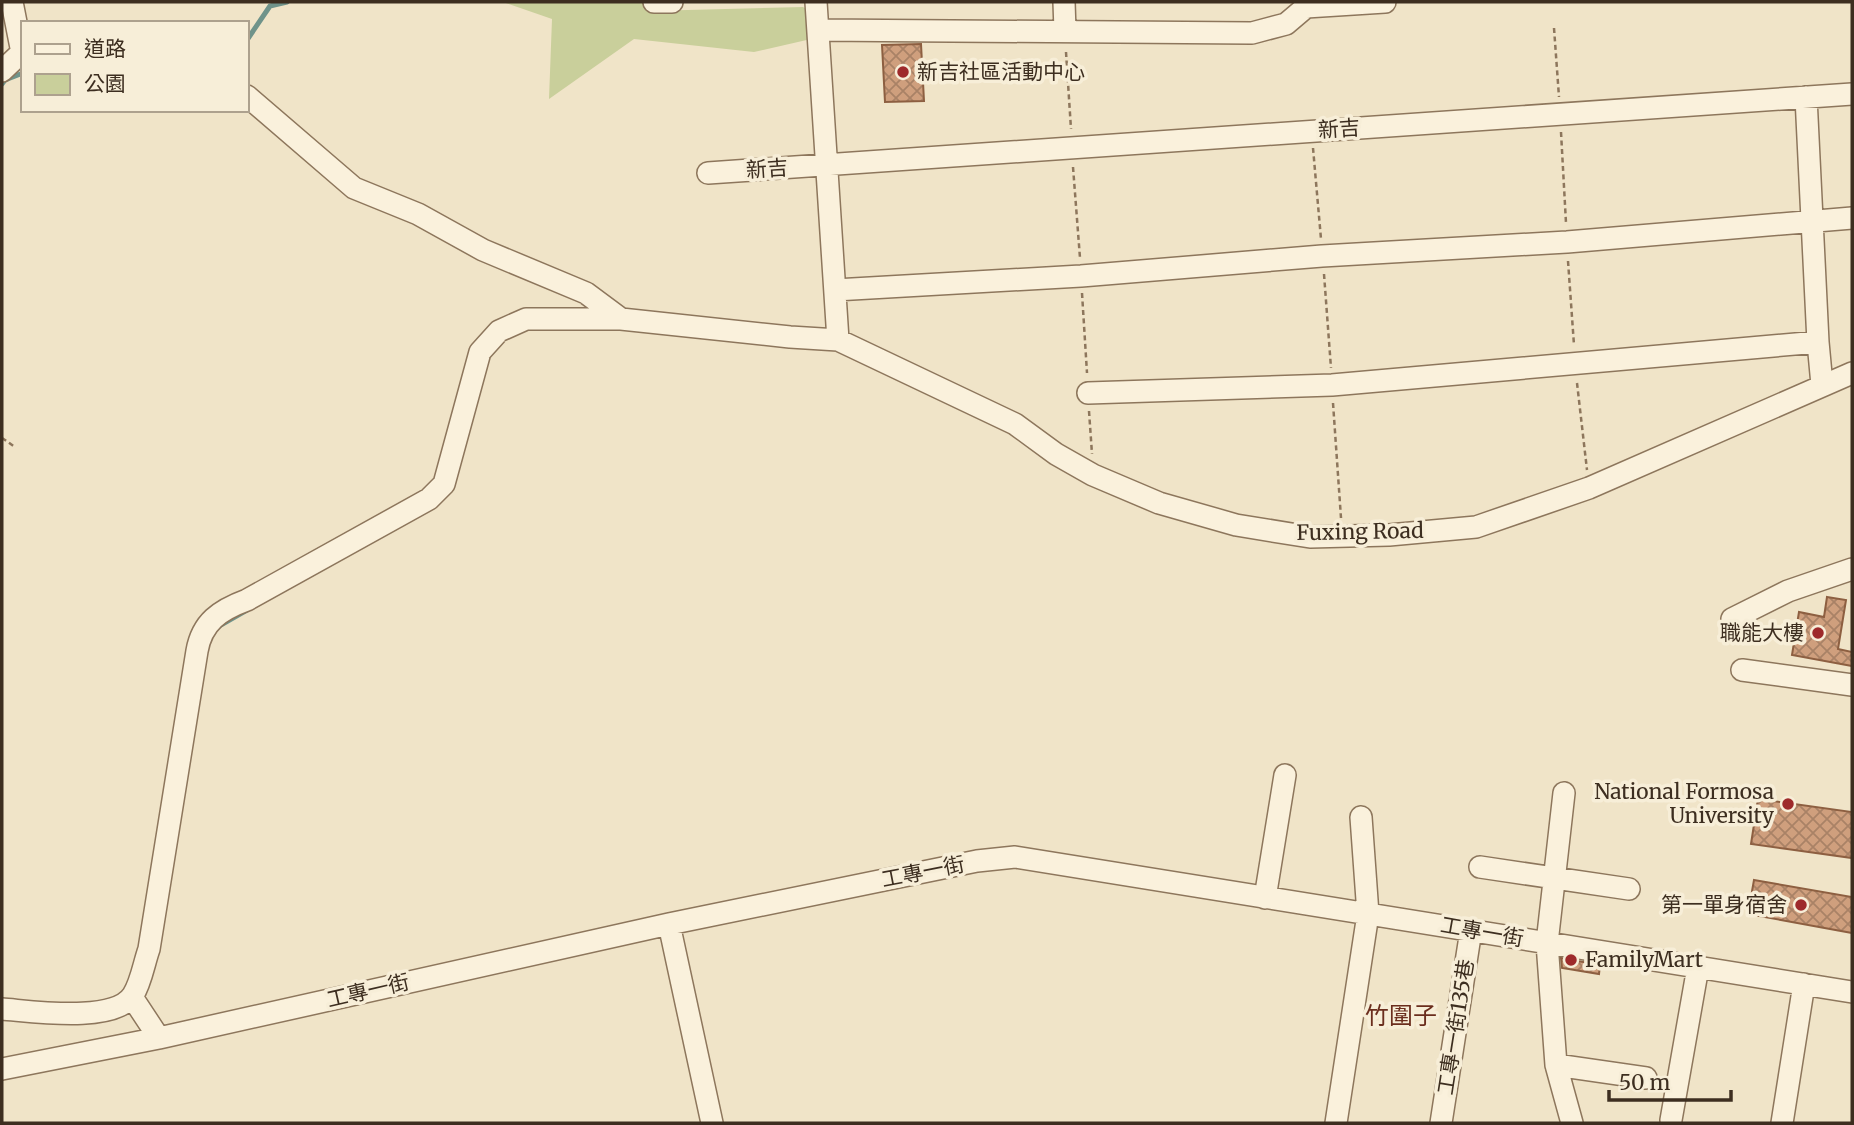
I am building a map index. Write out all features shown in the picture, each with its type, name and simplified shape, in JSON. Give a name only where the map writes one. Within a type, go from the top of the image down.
[{"type":"street","points":[[12,2],[12,61]]},
{"type":"street","points":[[654,2],[672,2]]},
{"type":"street","points":[[2,1009],[86,1014],[123,1003],[132,997],[149,949],[199,638],[206,624],[233,605],[247,600],[429,499],[444,484],[480,352],[499,331],[526,319],[621,319],[838,340],[816,2]]},
{"type":"street","points":[[1064,2],[1065,31]]},
{"type":"street","points":[[818,30],[1252,33],[1286,24],[1306,4],[1385,2]]},
{"type":"street","name":"新吉","points":[[708,173],[1852,94]]},
{"type":"street","points":[[248,97],[354,188],[418,214],[483,250],[586,293],[621,319]]},
{"type":"street","points":[[1806,97],[1822,385]]},
{"type":"street","points":[[835,290],[1081,276],[1322,256],[1567,242],[1852,218]]},
{"type":"street","name":"Fuxing Road","points":[[838,340],[1015,424],[1056,454],[1093,474],[1159,503],[1236,525],[1310,537],[1389,536],[1476,527],[1589,488],[1852,373]]},
{"type":"street","points":[[1088,393],[1332,385],[1818,342]]},
{"type":"street","points":[[1732,620],[1788,592],[1852,569]]},
{"type":"street","points":[[1742,670],[1852,685]]},
{"type":"street","points":[[1265,898],[1285,775]]},
{"type":"street","points":[[1564,793],[1547,943],[1556,1065],[1572,1123]]},
{"type":"street","points":[[1336,1123],[1368,914],[1362,817]]},
{"type":"street","name":"工專一街","points":[[2,1069],[159,1038],[669,924],[976,861],[1015,857],[1852,992]]},
{"type":"street","points":[[1480,867],[1629,889]]},
{"type":"street","points":[[669,924],[712,1123]]},
{"type":"street","name":"工專一街135巷","points":[[1441,1123],[1471,930]]},
{"type":"street","points":[[1671,1120],[1698,967]]},
{"type":"street","points":[[1782,1123],[1804,984]]},
{"type":"street","points":[[132,997],[159,1038]]},
{"type":"street","points":[[1556,1065],[1646,1078]]},
{"type":"path","points":[[1065,31],[1093,474]]},
{"type":"path","points":[[1311,131],[1342,536]]},
{"type":"path","points":[[2,438],[15,447]]},
{"type":"green space","points":[[503,2],[646,2],[649,11],[803,7],[808,10],[811,39],[754,52],[634,39],[549,99],[552,19]]},
{"type":"building","name":"新吉社區活動中心","points":[[921,44],[924,101],[885,102],[882,45]]},
{"type":"building","name":"職能大樓","points":[[1827,597],[1846,600],[1838,649],[1852,652],[1852,666],[1792,655],[1799,612],[1824,617]]},
{"type":"building","points":[[1758,799],[1852,812],[1852,858],[1751,844]]},
{"type":"building","name":"第一單身宿舍","points":[[1754,880],[1852,897],[1852,933],[1748,914]]},
{"type":"building","points":[[1561,958],[1600,965],[1599,974],[1562,968]]},
{"type":"waterway","points":[[248,39],[270,6],[287,2]]},
{"type":"waterway","points":[[2,84],[5,80],[21,74]]},
{"type":"waterway","points":[[219,626],[247,610]]},
{"type":"place","name":"新吉社區活動中心","points":[[903,72]]},
{"type":"place","name":"職能大樓","points":[[1818,633]]},
{"type":"place","name":"National Formosa University","points":[[1788,804]]},
{"type":"place","name":"第一單身宿舍","points":[[1801,905]]},
{"type":"place","name":"FamilyMart","points":[[1571,960]]},
{"type":"district","name":"竹圍子","points":[[1401,1016]]}]
